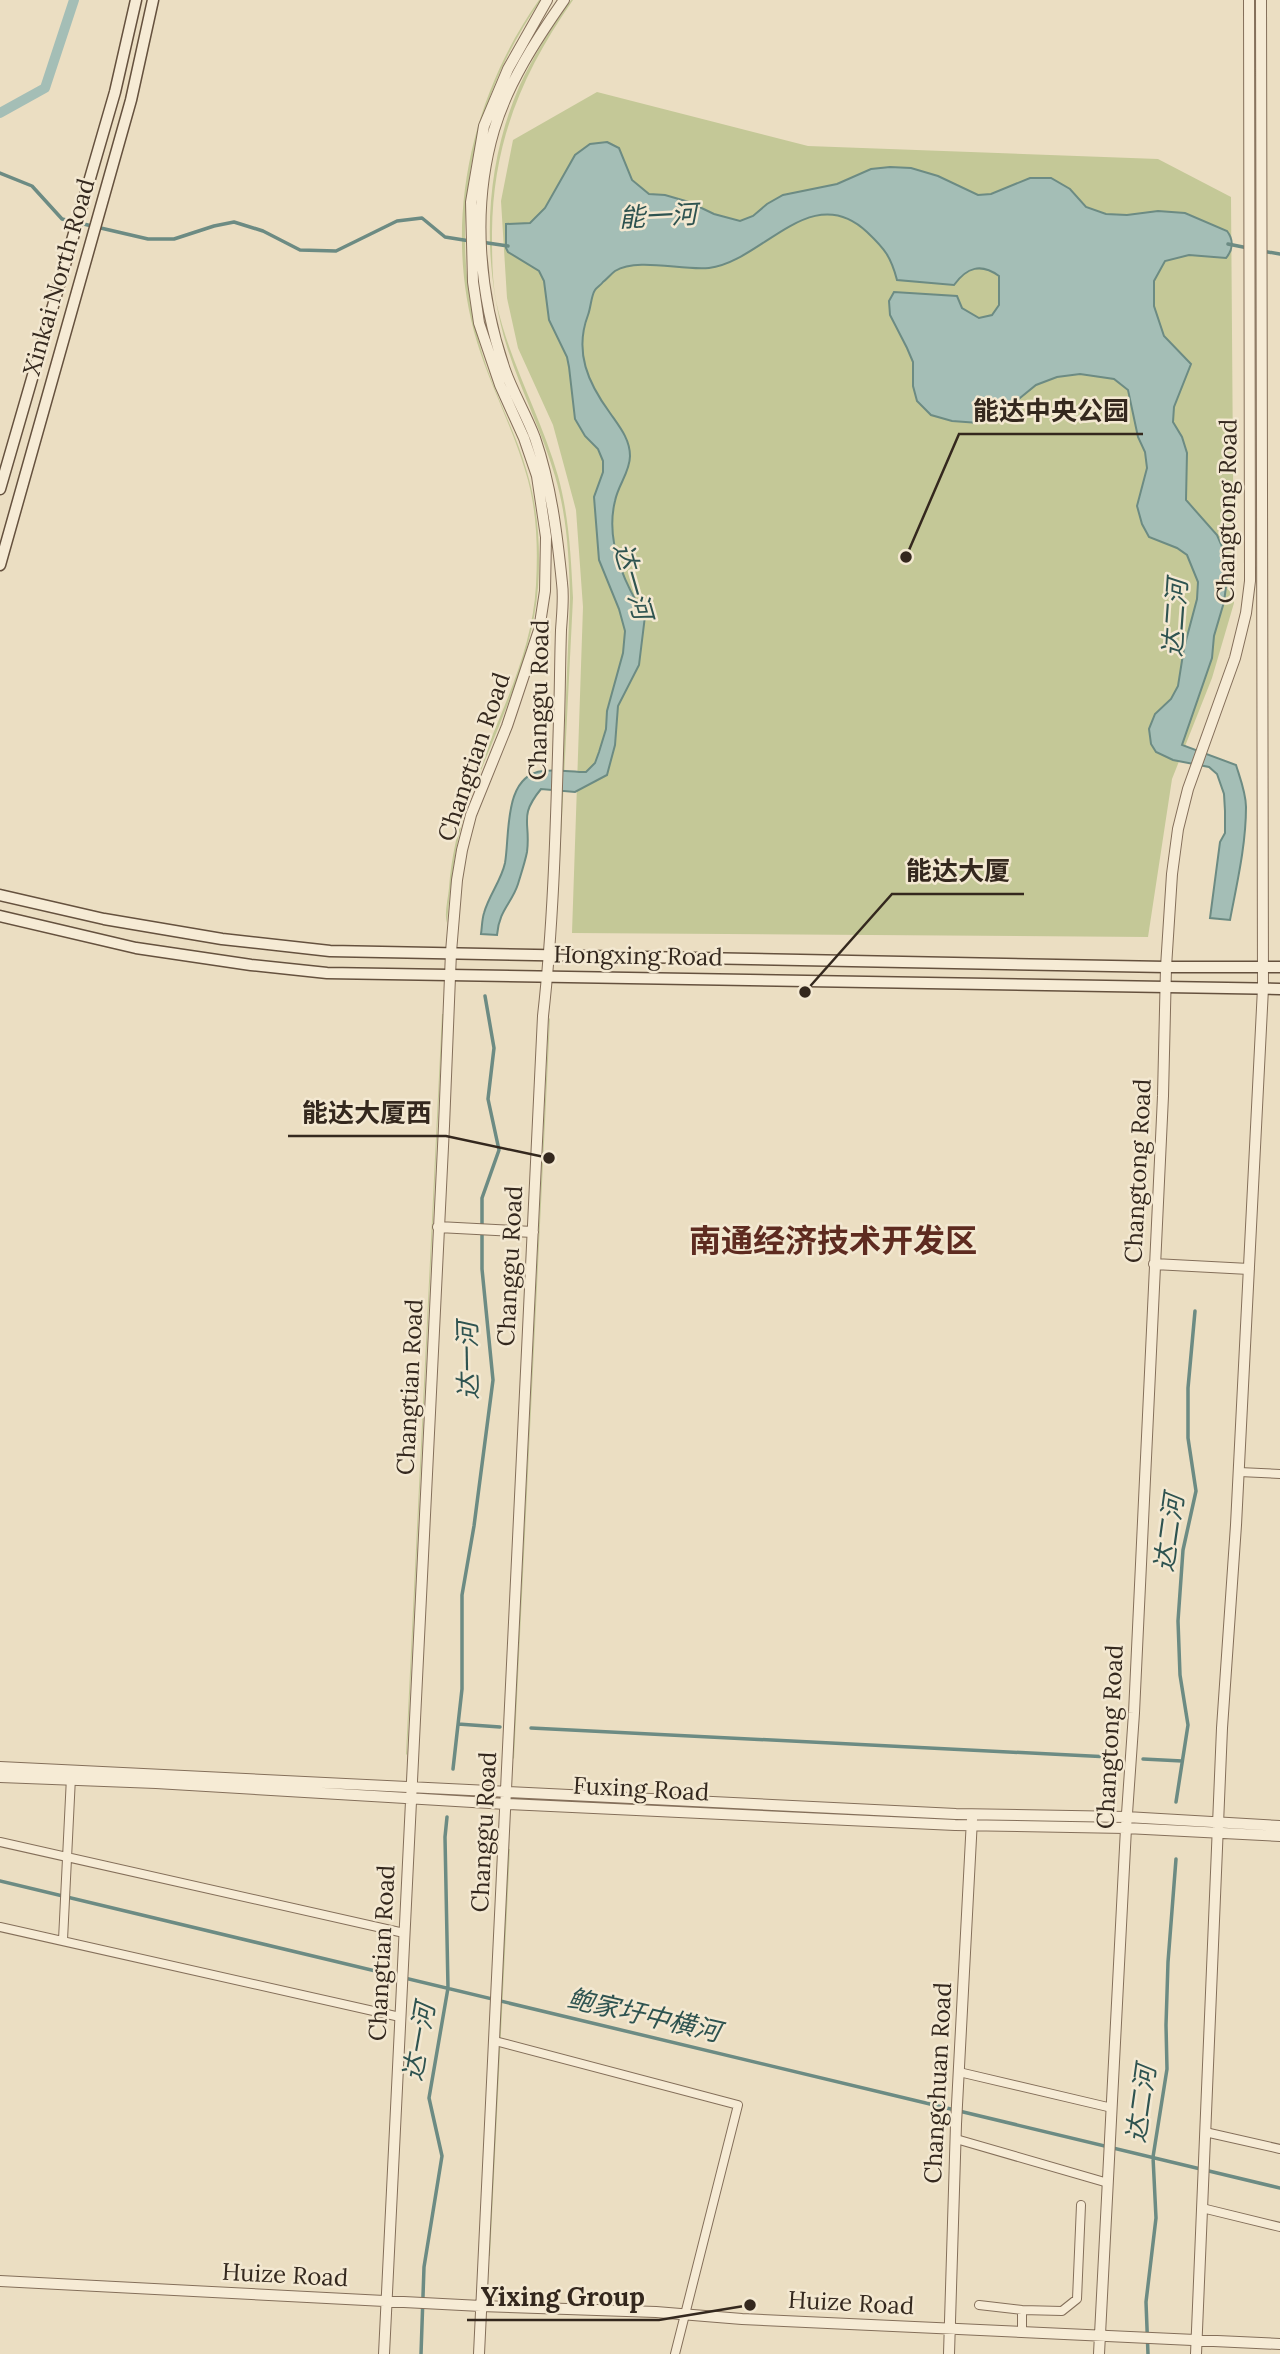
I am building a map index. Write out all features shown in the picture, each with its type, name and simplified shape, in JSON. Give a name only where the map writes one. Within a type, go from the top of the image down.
[{"type":"main road","name":"Xinkai North Road","points":[[0,489],[115,92],[136,0]]},
{"type":"main road","name":"Xinkai North Road","points":[[0,565],[131,100],[153,0]]},
{"type":"main road","name":"Hongxing Road","points":[[0,895],[104,919],[222,939],[330,951],[1280,967]]},
{"type":"main road","name":"Hongxing Road","points":[[0,916],[136,948],[327,973],[1280,989]]},
{"type":"street","name":"Changtian Road","points":[[384,2354],[450,952],[457,880],[471,815],[522,684],[539,630],[545,591],[546,537],[537,476],[524,438],[500,385],[479,323],[473,282],[471,202],[484,126],[508,69],[547,0]]},
{"type":"street","name":"Changgu Road","points":[[479,2354],[543,1016],[548,975],[557,793],[562,586],[553,503],[534,436],[506,370],[482,278],[481,224],[485,172],[495,129],[516,77],[564,0]]},
{"type":"street","name":"Changtong Road","points":[[1099,2354],[1134,1713],[1172,874],[1178,829],[1195,766],[1236,658],[1250,581],[1249,0]]},
{"type":"street","name":"Changtong Road","points":[[1196,2354],[1222,1728],[1239,1472],[1264,988],[1261,0]]},
{"type":"street","points":[[438,1227],[533,1232]]},
{"type":"street","points":[[1154,1264],[1249,1269]]},
{"type":"street","points":[[1239,1472],[1280,1474]]},
{"type":"street","name":"Fuxing Road","points":[[0,1768],[71,1775],[972,1820],[1219,1827],[1280,1826]]},
{"type":"street","points":[[63,1940],[71,1775]]},
{"type":"street","name":"Fuxing Road","points":[[0,1777],[71,1775]]},
{"type":"street","name":"Changchuan Road","points":[[949,2354],[956,2124],[972,1820]]},
{"type":"street","name":"Fuxing Road","points":[[1219,1827],[1280,1836]]},
{"type":"street","points":[[0,1842],[404,1933]]},
{"type":"street","points":[[0,1927],[400,2017]]},
{"type":"street","points":[[495,2041],[738,2105],[675,2354]]},
{"type":"street","points":[[959,2072],[1112,2108]]},
{"type":"street","points":[[1204,2136],[1280,2150]]},
{"type":"street","points":[[956,2139],[1108,2183]]},
{"type":"street","points":[[979,2305],[1062,2311],[1077,2298],[1081,2205]]},
{"type":"street","points":[[1202,2208],[1280,2227]]},
{"type":"street","name":"Huize Road","points":[[0,2281],[1280,2344]]},
{"type":"street","points":[[1022,2310],[1022,2332]]},
{"type":"green space","points":[[539,0],[494,85],[479,131],[469,178],[465,225],[467,273],[474,321],[487,368],[523,459],[534,500],[539,544],[538,587],[534,615],[520,669],[461,829],[447,923],[451,866],[461,821],[519,668],[533,613],[536,585],[536,527],[529,484],[477,342],[467,298],[462,253],[463,208],[469,164],[480,120],[495,78],[515,38]]},
{"type":"green space","points":[[573,0],[525,82],[505,138],[494,199],[494,290],[490,216],[493,182],[507,118],[524,75],[550,31]]},
{"type":"green space","points":[[597,92],[808,146],[1158,159],[1231,197],[1234,603],[1212,678],[1172,779],[1148,937],[572,933],[583,607],[576,510],[553,425],[518,348],[507,298],[501,201],[513,140]]},
{"type":"green space","points":[[497,304],[509,346],[558,476],[569,537],[573,598],[557,918],[570,597],[567,536],[555,476],[507,347]]},
{"type":"green space","points":[[443,1014],[407,1755],[406,1754]]},
{"type":"green space","points":[[550,1019],[514,1759],[513,1758]]},
{"type":"green space","points":[[508,1849],[510,1849],[488,2256]]},
{"type":"water","points":[[607,142],[619,148],[632,180],[649,194],[665,195],[689,202],[714,214],[740,221],[753,216],[783,195],[837,184],[871,169],[890,167],[911,168],[938,176],[978,195],[991,194],[1030,178],[1051,178],[1070,189],[1086,207],[1106,214],[1127,215],[1158,211],[1185,213],[1227,231],[1232,245],[1226,258],[1189,255],[1165,261],[1154,281],[1154,306],[1164,336],[1191,364],[1174,407],[1173,422],[1187,453],[1186,500],[1217,535],[1227,558],[1224,602],[1214,636],[1212,658],[1182,745],[1236,765],[1245,796],[1241,864],[1230,920],[1210,918],[1220,842],[1225,833],[1224,794],[1217,774],[1209,767],[1173,760],[1156,752],[1151,744],[1149,729],[1155,714],[1171,699],[1178,686],[1184,648],[1197,599],[1198,582],[1187,555],[1149,537],[1142,524],[1137,506],[1147,468],[1128,390],[1114,379],[1080,374],[1057,377],[1036,385],[1004,411],[979,423],[952,421],[931,415],[917,401],[913,386],[913,362],[890,315],[889,301],[894,292],[957,296],[962,308],[979,318],[992,315],[999,305],[999,276],[980,268],[964,274],[954,285],[897,280],[886,254],[867,232],[846,218],[826,214],[787,228],[729,263],[709,268],[648,265],[625,267],[614,272],[594,292],[584,329],[583,354],[595,390],[623,433],[630,450],[628,468],[615,501],[613,531],[618,561],[645,616],[639,665],[618,706],[615,745],[607,775],[575,792],[541,789],[530,806],[527,852],[523,868],[515,891],[500,919],[497,935],[481,934],[486,906],[505,863],[515,794],[521,783],[530,775],[548,770],[586,772],[595,763],[606,729],[607,711],[623,653],[625,631],[599,560],[594,497],[603,472],[603,461],[598,449],[585,436],[575,419],[567,357],[549,320],[544,281],[539,271],[508,252],[506,248],[506,224],[530,223],[545,208],[575,155],[590,144]]},
{"type":"waterway","points":[[0,113],[45,88],[74,0]]},
{"type":"waterway","name":"能一河","points":[[0,173],[32,186],[62,219],[148,239],[174,239],[234,222],[263,231],[300,250],[336,251],[397,221],[422,218],[445,237],[470,241]]},
{"type":"waterway","name":"能一河","points":[[481,242],[508,246]]},
{"type":"waterway","name":"能一河","points":[[1228,244],[1248,248]]},
{"type":"waterway","name":"能一河","points":[[1262,251],[1280,254]]},
{"type":"waterway","name":"达一河","points":[[453,1769],[462,1689],[462,1595],[493,1380],[482,1269],[482,1198],[499,1150],[488,1099],[494,1048],[485,996]]},
{"type":"waterway","name":"达二河","points":[[1176,1802],[1188,1725],[1180,1675],[1178,1621],[1183,1550],[1196,1491],[1188,1438],[1188,1388],[1195,1311]]},
{"type":"waterway","points":[[458,1724],[500,1727]]},
{"type":"waterway","points":[[531,1728],[1110,1757]]},
{"type":"waterway","points":[[1143,1759],[1182,1761]]},
{"type":"waterway","name":"达一河","points":[[421,2354],[424,2267],[442,2156],[429,2098],[448,1988],[445,1837],[447,1817]]},
{"type":"waterway","name":"达二河","points":[[1148,2354],[1146,2302],[1156,2218],[1153,2157],[1167,2069],[1168,1962],[1176,1859]]},
{"type":"waterway","name":"鲍家圩中横河","points":[[0,1881],[1280,2188]]},
{"type":"place","name":"能达中央公园","points":[[906,557]]},
{"type":"place","name":"能达大厦","points":[[805,992]]},
{"type":"place","name":"能达大厦西","points":[[549,1158]]},
{"type":"place","name":"Yixing Group","points":[[750,2305]]},
{"type":"district","name":"南通经济技术开发区","points":[[833,1241]]}]
